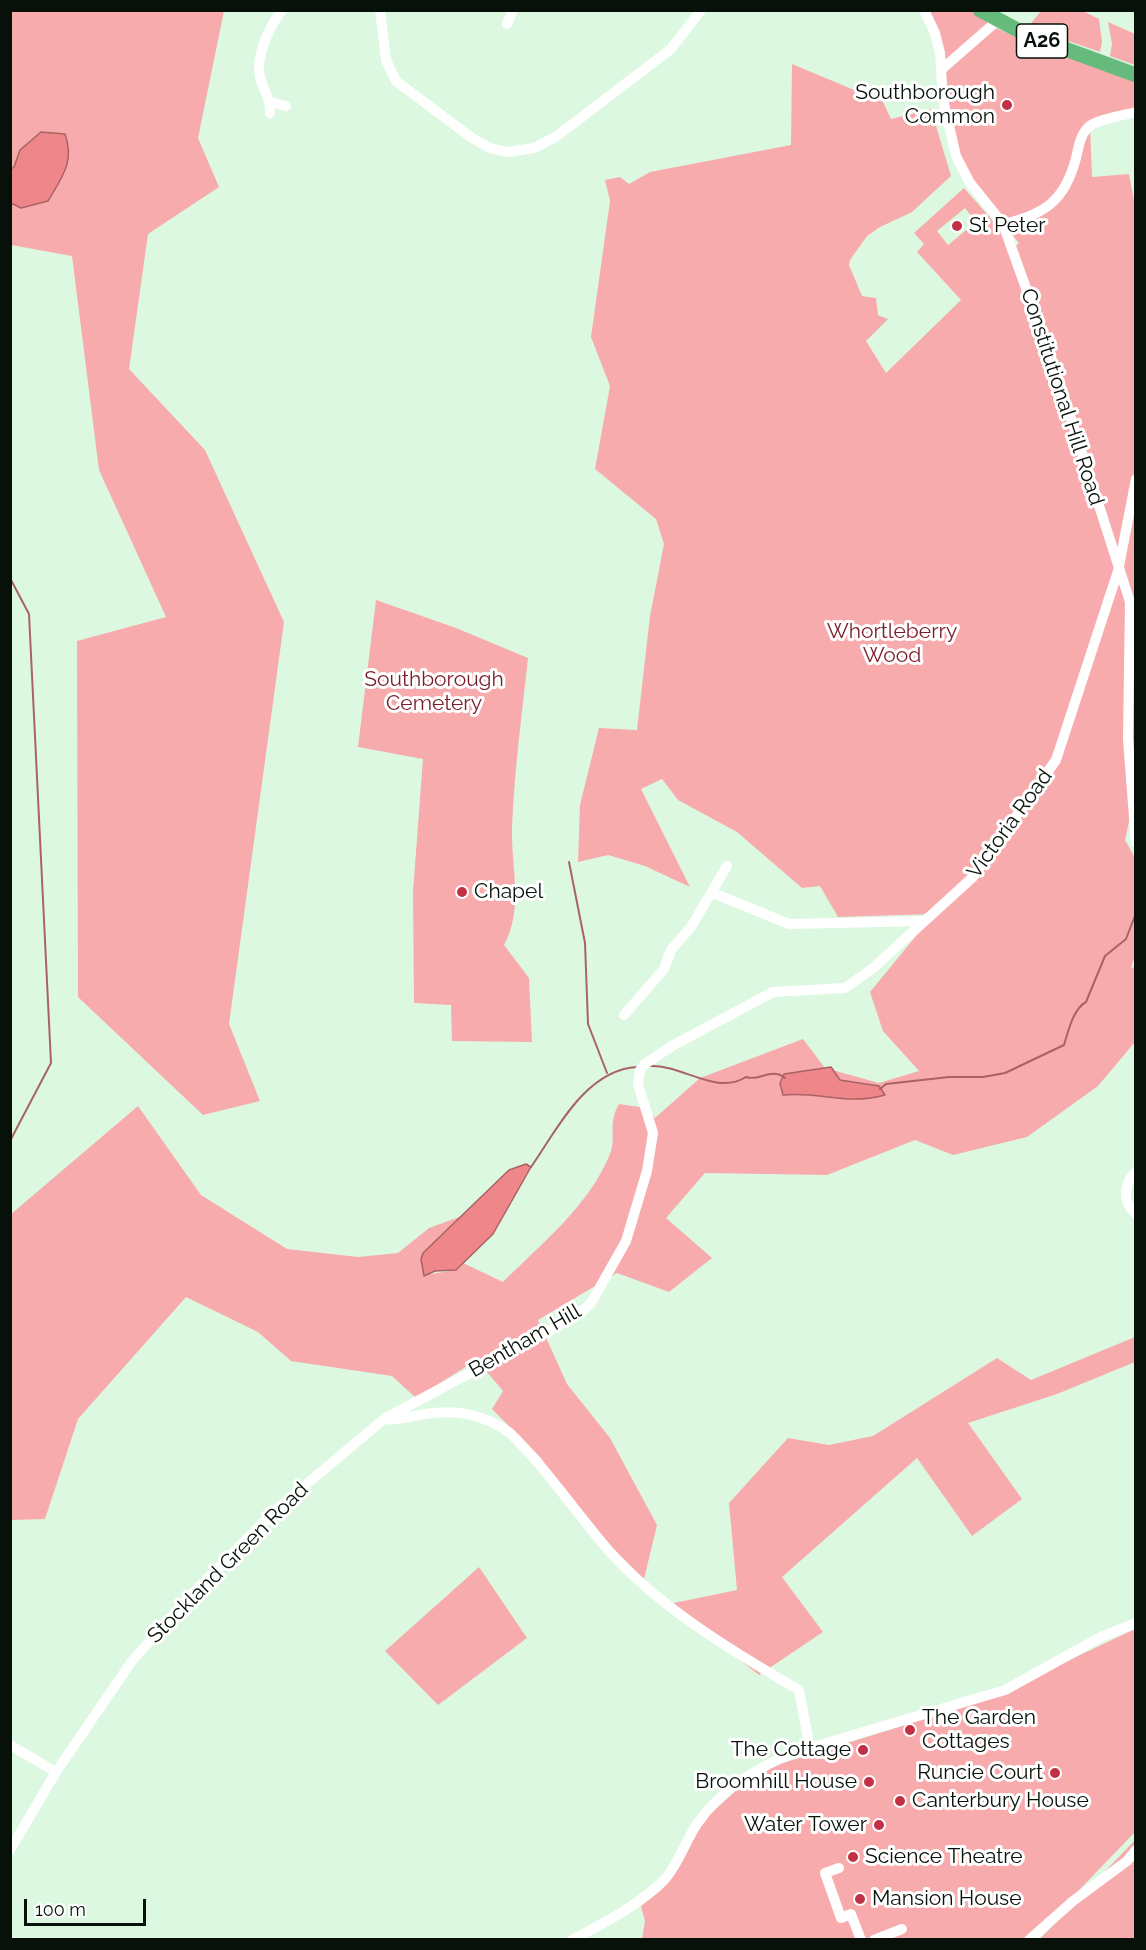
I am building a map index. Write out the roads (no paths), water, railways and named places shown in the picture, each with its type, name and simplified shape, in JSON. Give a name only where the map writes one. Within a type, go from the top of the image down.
[{"type":"highway","name":"A26","points":[[980,10],[997,21],[1136,75]]},
{"type":"street","points":[[282,10],[273,25],[259,65],[260,76],[270,107],[286,106]]},
{"type":"street","points":[[380,10],[386,60],[396,81],[472,138],[490,148],[515,152],[534,148],[557,136],[601,104],[671,49],[701,10]]},
{"type":"street","points":[[507,24],[513,10]]},
{"type":"street","name":"Constitutional Hill Road","points":[[924,10],[935,33],[942,69],[943,99],[956,156],[970,183],[1003,224],[1056,372],[1118,571],[1130,602],[1128,739],[1136,843]]},
{"type":"street","points":[[942,69],[997,21]]},
{"type":"street","points":[[1003,224],[1032,217],[1054,201],[1071,176],[1080,138],[1090,126],[1136,112]]},
{"type":"street","name":"Victoria Road","points":[[652,1058],[772,992],[845,988],[872,969],[974,877],[1056,760],[1118,571],[1136,479]]},
{"type":"street","points":[[624,1016],[664,969],[671,951],[691,927],[713,894],[726,866]]},
{"type":"street","points":[[713,894],[789,924],[924,921]]},
{"type":"street","name":"Bentham Hill","points":[[384,1419],[578,1315],[591,1303],[626,1241],[647,1172],[653,1132],[638,1084],[640,1070],[652,1058]]},
{"type":"street","points":[[1136,1172],[1128,1179],[1125,1191],[1127,1201],[1136,1214]]},
{"type":"street","points":[[384,1419],[396,1421],[424,1414],[460,1413],[487,1420],[510,1433],[612,1554],[662,1599],[712,1637],[799,1690],[810,1749]]},
{"type":"street","name":"Stockland Green Road","points":[[10,1850],[56,1772],[132,1661],[189,1597],[277,1509],[384,1419]]},
{"type":"street","points":[[572,1940],[596,1927],[663,1881],[698,1824],[728,1791],[767,1764],[1005,1690],[1101,1637],[1136,1623]]},
{"type":"street","points":[[10,1745],[56,1772]]},
{"type":"street","points":[[1029,1940],[1073,1901],[1127,1861],[1136,1850]]},
{"type":"street","points":[[839,1868],[825,1873],[841,1918],[851,1914],[861,1940]]},
{"type":"street","points":[[878,1939],[902,1929]]},
{"type":"waterway","points":[[10,578],[29,614],[51,1063],[10,1141]]},
{"type":"waterway","points":[[569,862],[585,943],[588,1024],[607,1073]]},
{"type":"waterway","points":[[880,1089],[886,1084],[949,1077],[983,1077],[1005,1073],[1064,1045],[1074,1015],[1086,1002],[1105,956],[1126,939],[1136,913]]},
{"type":"waterway","points":[[649,1066],[723,1083],[770,1074],[785,1078]]},
{"type":"waterway","points":[[531,1167],[563,1119],[588,1090],[603,1078],[637,1067]]},
{"type":"place","name":"Southborough Common","points":[[1007,105]]},
{"type":"place","name":"St Peter","points":[[957,226]]},
{"type":"place","name":"Chapel","points":[[462,892]]},
{"type":"place","name":"The Garden Cottages","points":[[910,1730]]},
{"type":"place","name":"The Cottage","points":[[863,1750]]},
{"type":"place","name":"Runcie Court","points":[[1055,1773]]},
{"type":"place","name":"Broomhill House","points":[[869,1782]]},
{"type":"place","name":"Canterbury House","points":[[900,1801]]},
{"type":"place","name":"Water Tower","points":[[879,1825]]},
{"type":"place","name":"Science Theatre","points":[[853,1857]]},
{"type":"place","name":"Mansion House","points":[[860,1899]]},
{"type":"park label","name":"Whortleberry Wood","points":[[892,644]]},
{"type":"park label","name":"Southborough Cemetery","points":[[434,692]]}]
